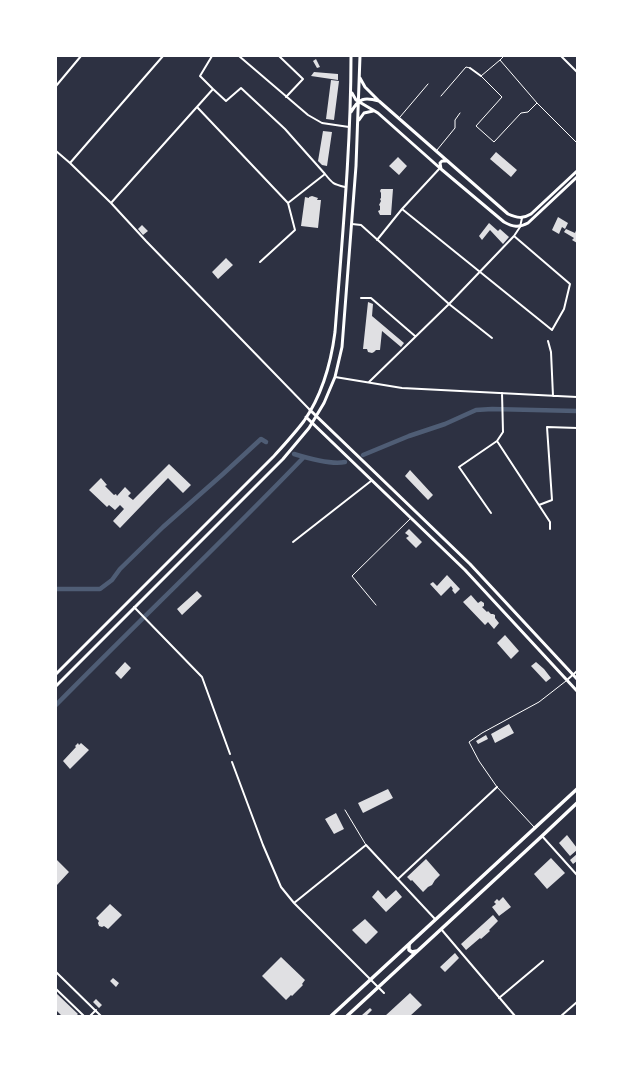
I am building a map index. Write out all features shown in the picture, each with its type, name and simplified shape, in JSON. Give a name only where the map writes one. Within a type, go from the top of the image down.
[{"type":"main road","points":[[56,674],[269,461],[295,431],[310,410],[326,374],[332,352],[335,332],[346,187],[351,89],[351,56]]},
{"type":"main road","points":[[56,686],[271,472],[302,437],[324,403],[335,377],[342,347],[352,224],[361,56]]},
{"type":"main road","points":[[359,74],[364,87],[379,101],[508,214],[514,217],[526,218],[532,214],[577,171]]},
{"type":"main road","points":[[351,89],[353,96],[378,113],[440,169],[510,226],[520,227],[528,223],[577,177]]},
{"type":"main road","points":[[350,114],[359,101],[366,98],[379,101]]},
{"type":"main road","points":[[358,122],[362,115],[366,112],[372,111],[378,113]]},
{"type":"main road","points":[[440,169],[442,161],[448,161]]},
{"type":"main road","points":[[310,410],[470,564],[577,679]]},
{"type":"main road","points":[[306,417],[465,570],[577,691]]},
{"type":"main road","points":[[331,1016],[577,789]]},
{"type":"main road","points":[[347,1016],[577,803]]},
{"type":"main road","points":[[412,940],[409,945],[409,950],[412,952],[418,951]]},
{"type":"street","points":[[56,86],[81,56]]},
{"type":"street","points":[[70,163],[163,56]]},
{"type":"street","points":[[212,56],[200,76],[213,89],[226,101],[241,88],[285,129],[331,182],[335,185],[346,187]]},
{"type":"street","points":[[239,56],[308,115],[322,123],[349,127]]},
{"type":"street","points":[[279,56],[303,79],[286,96]]},
{"type":"street","points":[[561,56],[577,72]]},
{"type":"street","points":[[470,68],[481,76]]},
{"type":"street","points":[[111,203],[213,89]]},
{"type":"street","points":[[197,107],[288,203],[295,230],[260,262]]},
{"type":"street","points":[[56,151],[111,203],[310,410]]},
{"type":"street","points":[[377,240],[402,209],[440,169]]},
{"type":"street","points":[[288,203],[325,174]]},
{"type":"street","points":[[402,209],[552,330],[564,309],[570,284],[514,236]]},
{"type":"street","points":[[369,382],[514,236],[520,227],[522,218]]},
{"type":"street","points":[[352,224],[361,225],[448,304],[492,338]]},
{"type":"street","points":[[361,298],[371,298],[415,336]]},
{"type":"street","points":[[548,341],[551,352],[553,396]]},
{"type":"street","points":[[335,377],[402,388],[577,397]]},
{"type":"street","points":[[491,513],[459,467],[497,441],[503,432],[502,393]]},
{"type":"street","points":[[539,505],[552,500],[547,427],[577,428]]},
{"type":"street","points":[[497,441],[550,522],[550,529]]},
{"type":"street","points":[[293,542],[371,480]]},
{"type":"street","points":[[134,607],[202,677],[230,754]]},
{"type":"street","points":[[567,680],[577,671]]},
{"type":"street","points":[[232,762],[263,845],[281,887],[294,903],[384,993]]},
{"type":"street","points":[[398,879],[497,786]]},
{"type":"street","points":[[542,836],[577,875]]},
{"type":"street","points":[[294,903],[366,846],[435,920]]},
{"type":"street","points":[[441,930],[515,1016]]},
{"type":"street","points":[[499,998],[543,961]]},
{"type":"street","points":[[56,972],[102,1016]]},
{"type":"street","points":[[56,988],[84,1016]]},
{"type":"street","points":[[561,1016],[577,1002]]},
{"type":"street","points":[[90,1016],[96,1010]]},
{"type":"lane","points":[[504,56],[481,76],[502,97],[476,126],[494,142],[521,113],[528,112],[537,103]]},
{"type":"lane","points":[[500,60],[537,103],[577,143]]},
{"type":"lane","points":[[441,96],[466,67],[470,68]]},
{"type":"lane","points":[[399,118],[428,84]]},
{"type":"lane","points":[[436,150],[455,128],[456,120],[460,113]]},
{"type":"lane","points":[[376,605],[352,576],[411,518]]},
{"type":"lane","points":[[535,828],[497,786],[478,761],[469,742],[482,733],[539,702],[567,680]]},
{"type":"lane","points":[[345,810],[366,846]]},
{"type":"building","points":[[316,59],[320,67],[317,68],[313,61]]},
{"type":"building","points":[[314,72],[338,74],[338,80],[311,76]]},
{"type":"building","points":[[331,80],[339,81],[334,120],[326,119]]},
{"type":"building","points":[[323,131],[332,132],[327,166],[322,165],[318,161]]},
{"type":"building","points":[[496,152],[517,170],[511,177],[490,159]]},
{"type":"building","points":[[398,157],[407,166],[399,175],[389,166]]},
{"type":"building","points":[[381,189],[393,189],[391,215],[380,215],[378,211],[380,210],[379,205],[381,201]]},
{"type":"building","points":[[312,196],[318,198],[317,200],[321,200],[318,228],[301,226],[305,197],[309,198]]},
{"type":"building","points":[[558,217],[568,223],[565,229],[562,227],[559,234],[552,230]]},
{"type":"building","points":[[489,223],[498,231],[500,229],[509,237],[503,244],[490,230],[482,240],[479,236]]},
{"type":"building","points":[[142,225],[148,231],[143,235],[138,229]]},
{"type":"building","points":[[577,228],[577,243],[572,240],[574,238],[564,232],[566,229],[575,233]]},
{"type":"building","points":[[226,258],[233,265],[218,279],[212,272]]},
{"type":"building","points":[[368,302],[373,304],[372,316],[404,343],[401,347],[382,331],[380,350],[376,350],[372,353],[368,352],[367,349],[363,349]]},
{"type":"building","points":[[169,464],[191,485],[183,493],[168,478],[120,528],[113,521],[124,509],[120,505],[115,510],[109,505],[107,507],[89,490],[101,478],[107,485],[105,486],[114,495],[116,494],[117,496],[125,487],[131,493],[128,496],[133,500]]},
{"type":"building","points":[[410,470],[433,495],[428,500],[405,476]]},
{"type":"building","points":[[409,529],[422,542],[416,548],[406,538],[409,536],[405,533]]},
{"type":"building","points":[[447,575],[460,589],[455,594],[451,586],[441,596],[430,584],[433,582],[437,586]]},
{"type":"building","points":[[197,591],[202,596],[182,615],[177,609]]},
{"type":"building","points":[[471,595],[478,603],[481,601],[484,603],[484,606],[482,607],[487,612],[488,611],[495,615],[495,618],[499,623],[494,629],[488,622],[485,625],[463,602]]},
{"type":"building","points":[[505,635],[519,651],[511,659],[497,643]]},
{"type":"building","points":[[125,662],[131,668],[121,679],[115,673]]},
{"type":"building","points":[[536,662],[551,678],[546,682],[531,666]]},
{"type":"building","points":[[509,724],[514,733],[495,743],[491,734]]},
{"type":"building","points":[[486,735],[488,739],[478,744],[476,741]]},
{"type":"building","points":[[78,743],[79,745],[81,743],[89,750],[70,769],[63,761]]},
{"type":"building","points":[[388,789],[393,798],[363,813],[358,803]]},
{"type":"building","points":[[336,813],[344,829],[334,834],[325,819]]},
{"type":"building","points":[[567,835],[577,848],[577,850],[570,856],[559,843]]},
{"type":"building","points":[[577,854],[577,861],[573,864],[570,860]]},
{"type":"building","points":[[551,858],[565,873],[547,889],[534,874]]},
{"type":"building","points":[[56,859],[69,872],[57,885],[56,884]]},
{"type":"building","points":[[426,859],[440,875],[432,885],[423,892],[412,880],[411,881],[407,877]]},
{"type":"building","points":[[378,890],[386,899],[396,890],[402,897],[386,912],[372,897]]},
{"type":"building","points":[[503,897],[511,907],[499,916],[492,907],[496,904],[494,902],[497,899],[499,901]]},
{"type":"building","points":[[110,904],[122,915],[108,929],[104,926],[99,926],[99,921],[96,918]]},
{"type":"building","points":[[493,915],[498,921],[489,930],[490,931],[466,950],[461,944]]},
{"type":"building","points":[[365,919],[378,932],[366,944],[352,930]]},
{"type":"building","points":[[455,953],[459,958],[445,972],[440,967]]},
{"type":"building","points":[[281,957],[305,980],[302,984],[303,985],[286,1000],[262,976]]},
{"type":"building","points":[[113,978],[119,983],[116,987],[110,981]]},
{"type":"building","points":[[56,993],[78,1014],[76,1016],[62,1016],[56,1010]]},
{"type":"building","points":[[410,993],[422,1005],[410,1016],[385,1016]]},
{"type":"building","points":[[96,999],[102,1005],[99,1008],[93,1002]]},
{"type":"building","points":[[370,1008],[372,1010],[366,1016],[362,1015]]},
{"type":"waterway","points":[[363,455],[409,436],[445,424],[476,410],[577,411]]},
{"type":"waterway","points":[[56,589],[100,589],[112,580],[120,569],[163,527],[261,439],[266,442]]},
{"type":"waterway","points":[[294,454],[326,462],[345,462]]},
{"type":"waterway","points":[[56,705],[243,520],[304,457]]}]
